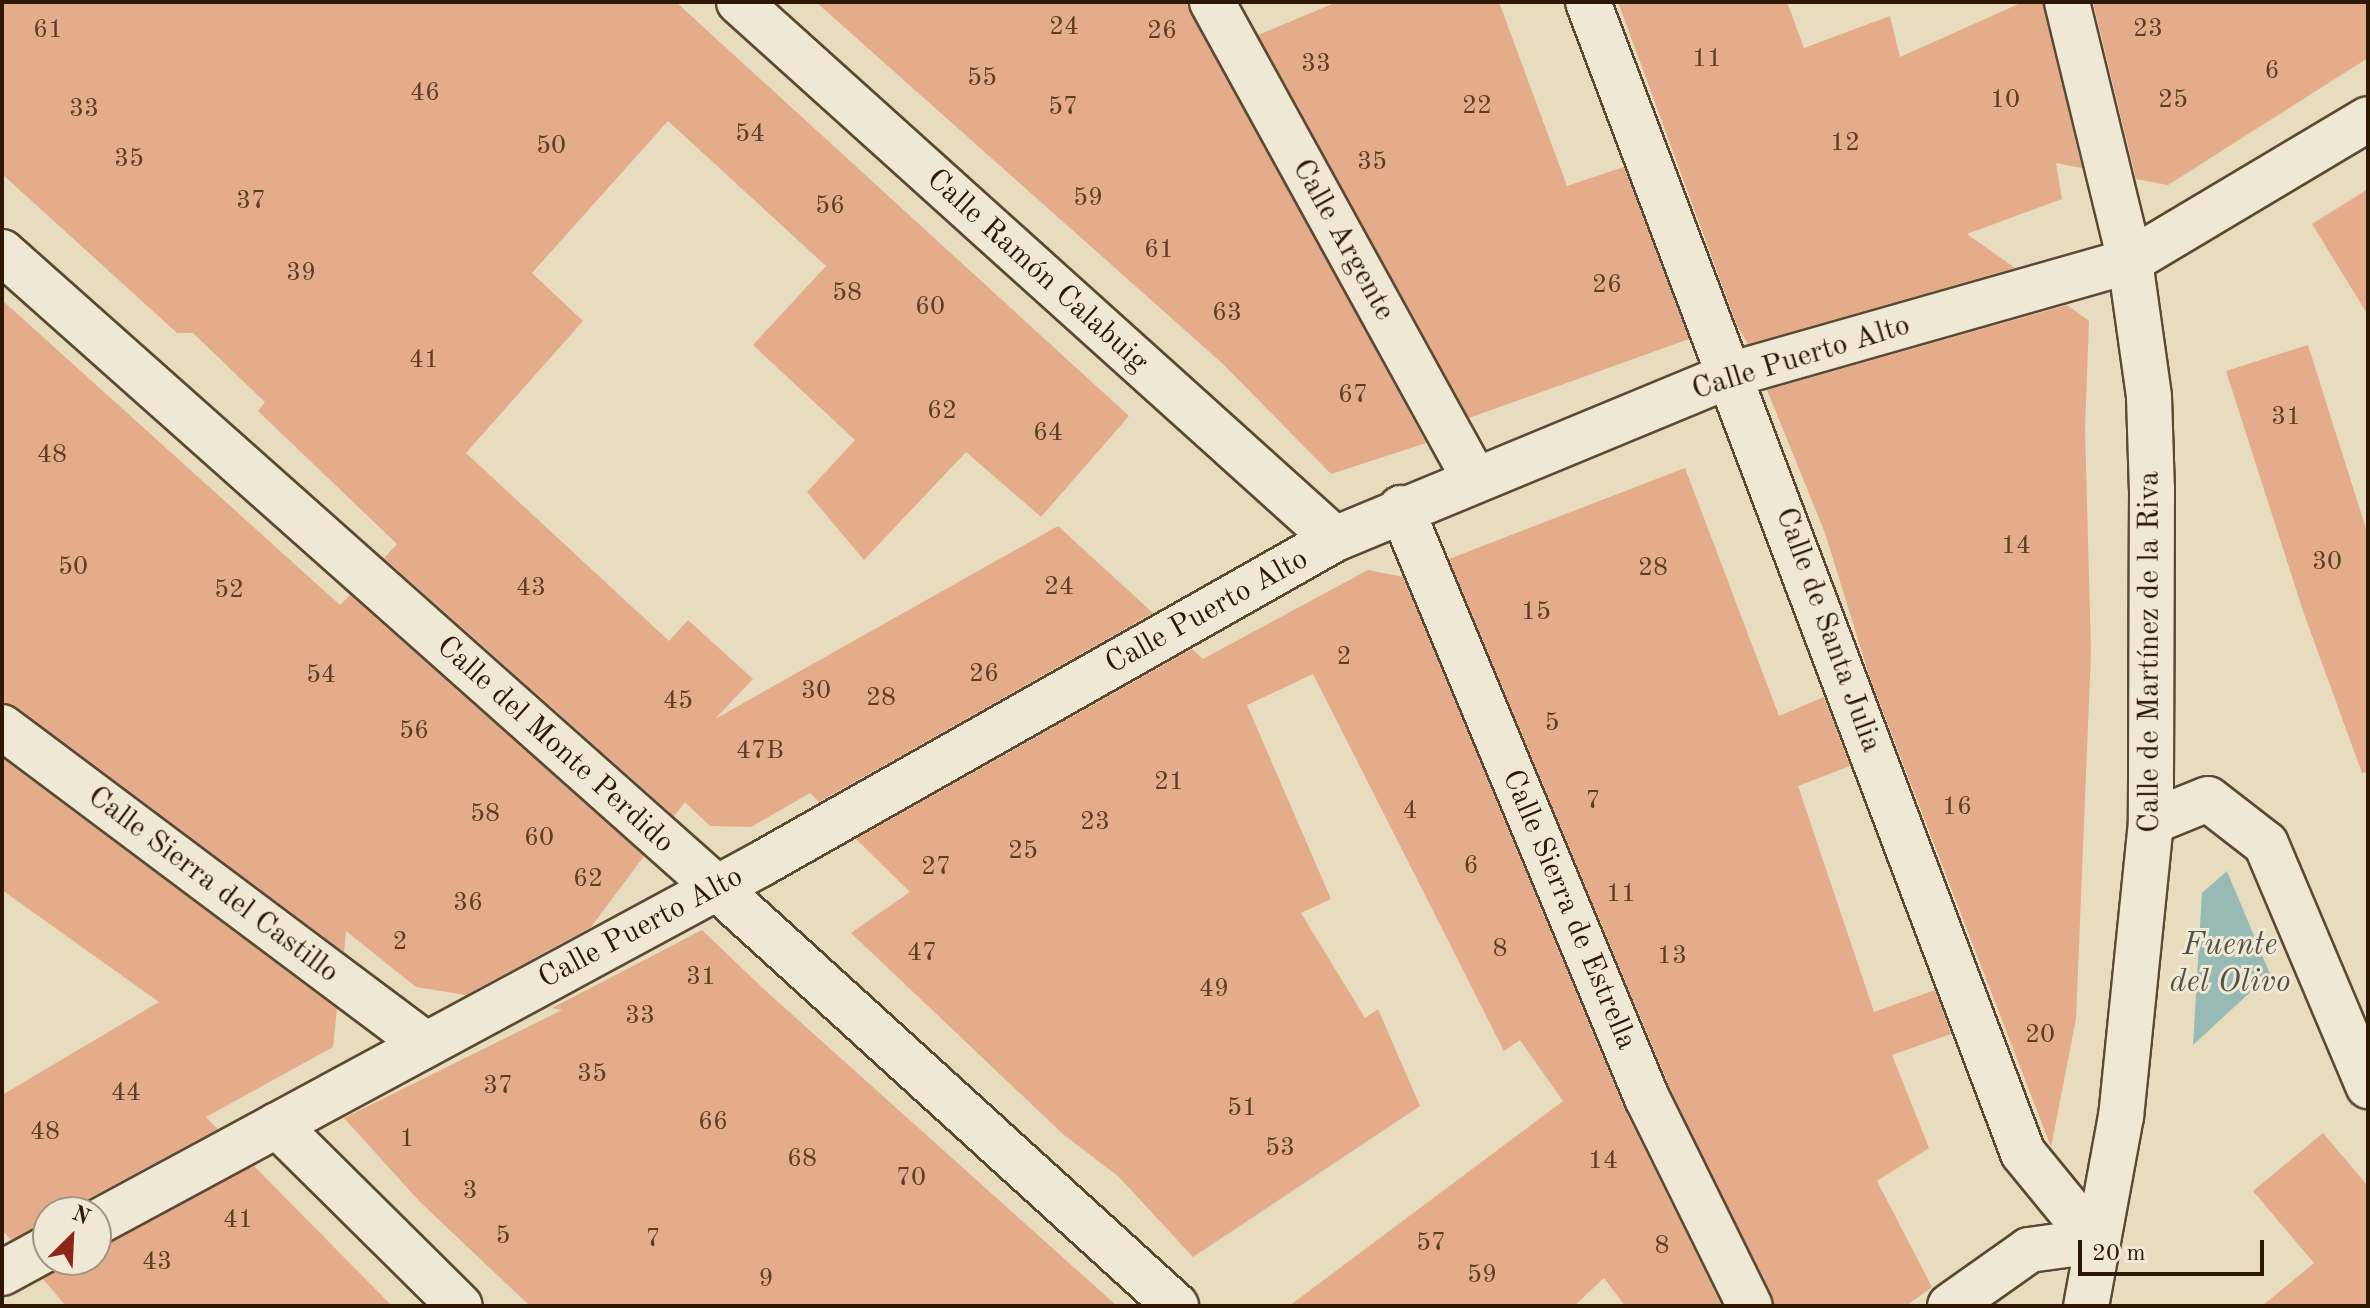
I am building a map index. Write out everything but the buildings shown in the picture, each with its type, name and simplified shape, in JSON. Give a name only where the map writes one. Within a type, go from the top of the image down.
[{"type":"street","name":"Calle Ramón Calabuig","points":[[739,2],[1335,539]]},
{"type":"street","name":"Calle Argente","points":[[1212,2],[1474,478]]},
{"type":"street","name":"Calle de Santa Julia","points":[[1588,2],[1733,374],[2023,1153],[2095,1241]]},
{"type":"street","name":"Calle de Martínez de la Riva","points":[[2067,2],[2130,261],[2149,397],[2151,822],[2121,1116],[2095,1241],[2086,1306]]},
{"type":"street","name":"Calle Puerto Alto","points":[[112,1214],[424,1043],[717,888],[1335,539],[1401,508],[1733,374],[2130,261],[2368,119]]},
{"type":"street","name":"Calle del Monte Perdido","points":[[2,252],[717,888],[1176,1306]]},
{"type":"street","name":"Calle Sierra de Estrella","points":[[1401,508],[1647,1098],[1750,1306]]},
{"type":"street","name":"Calle Sierra del Castillo","points":[[2,727],[424,1043]]},
{"type":"street","points":[[2151,822],[2208,799],[2266,844],[2368,1086]]},
{"type":"street","points":[[277,1125],[441,1300]]},
{"type":"street","points":[[1950,1306],[2029,1250],[2095,1241]]},
{"type":"street","points":[[2,1273],[32,1257]]},
{"type":"water","name":"Fuente del Olivo","points":[[2227,871],[2270,974],[2193,1045],[2202,893]]}]
